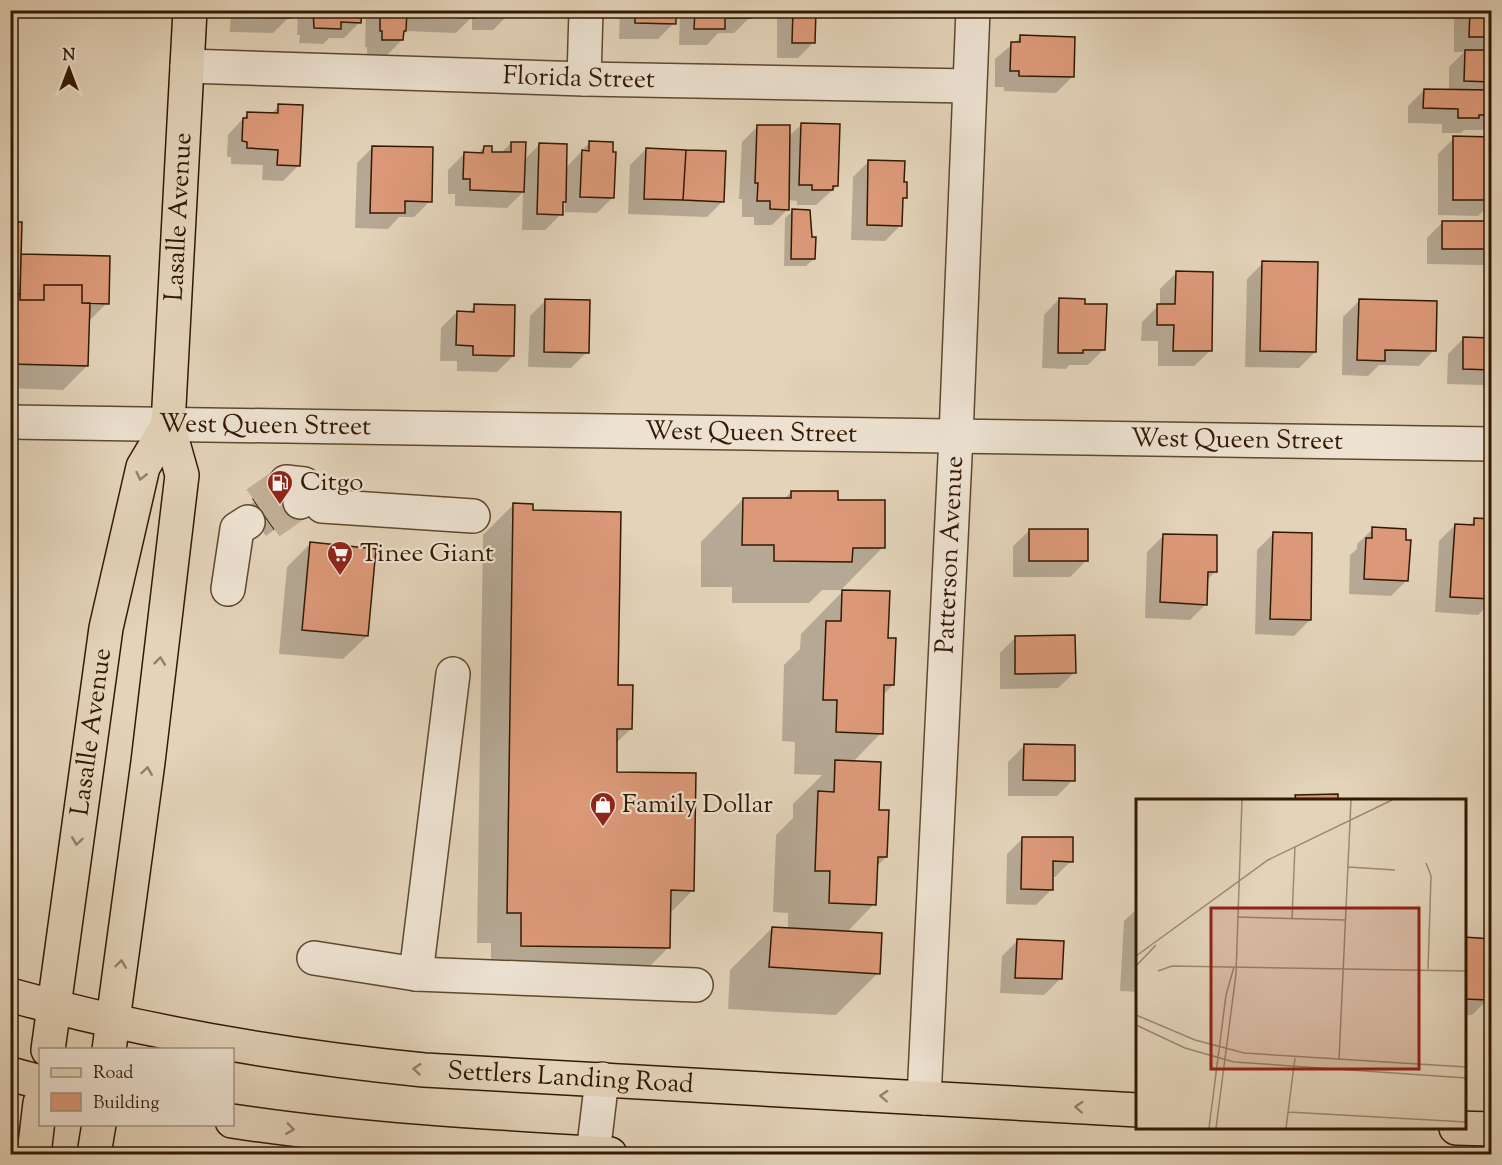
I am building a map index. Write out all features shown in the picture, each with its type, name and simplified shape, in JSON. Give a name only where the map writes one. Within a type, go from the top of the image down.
[{"type":"main road","name":"Lasalle Avenue","points":[[111,1036],[148,762],[182,475],[168,424],[190,10]]},
{"type":"main road","name":"Lasalle Avenue","points":[[48,1048],[106,628],[142,467],[168,424]]},
{"type":"main road","name":"Settlers Landing Road","points":[[10,995],[54,1007],[111,1036],[240,1047],[345,1062],[424,1070],[1136,1110]]},
{"type":"main road","points":[[10,1074],[39,1082]]},
{"type":"main road","points":[[34,1155],[39,1112]]},
{"type":"main road","points":[[234,1120],[291,1130],[403,1142],[599,1154]]},
{"type":"main road","points":[[94,1155],[99,1126]]},
{"type":"main road","points":[[1466,1129],[1491,1130]]},
{"type":"street","points":[[584,79],[586,10]]},
{"type":"street","name":"Patterson Avenue","points":[[924,1098],[956,436],[973,10]]},
{"type":"street","name":"Florida Street","points":[[188,66],[584,79],[969,86]]},
{"type":"street","name":"West Queen Street","points":[[10,423],[1491,444]]},
{"type":"street","points":[[307,492],[473,516]]},
{"type":"street","points":[[228,589],[254,530]]},
{"type":"street","points":[[416,974],[453,674]]},
{"type":"street","points":[[314,958],[416,974],[696,985]]},
{"type":"street","points":[[599,1154],[602,1079]]},
{"type":"building","points":[[246,10],[290,10],[290,18],[245,17]]},
{"type":"building","points":[[313,10],[362,10],[361,23],[341,22],[341,29],[314,28]]},
{"type":"building","points":[[380,10],[407,10],[403,40],[382,40]]},
{"type":"building","points":[[417,10],[474,10],[474,18],[417,16]]},
{"type":"building","points":[[488,10],[511,10],[511,15],[487,14]]},
{"type":"building","points":[[635,10],[676,10],[676,24],[635,23]]},
{"type":"building","points":[[695,10],[751,10],[751,18],[725,18],[725,29],[694,29]]},
{"type":"building","points":[[793,10],[816,10],[815,43],[792,43]]},
{"type":"building","points":[[1470,10],[1492,10],[1492,37],[1469,37]]},
{"type":"building","points":[[1020,35],[1075,37],[1074,77],[1019,76],[1019,71],[1010,71],[1011,42],[1020,42]]},
{"type":"building","points":[[1465,50],[1492,50],[1492,82],[1464,81]]},
{"type":"building","points":[[1424,89],[1492,90],[1492,115],[1479,115],[1479,118],[1458,118],[1458,109],[1423,108]]},
{"type":"building","points":[[278,104],[303,105],[300,166],[277,165],[278,150],[247,148],[247,142],[242,141],[243,118],[247,118],[247,112],[278,113]]},
{"type":"building","points":[[801,123],[840,124],[838,186],[833,186],[833,190],[812,190],[812,185],[799,185]]},
{"type":"building","points":[[757,125],[790,125],[789,210],[770,209],[770,201],[757,201],[758,183],[755,183]]},
{"type":"building","points":[[1453,136],[1492,137],[1492,200],[1453,200]]},
{"type":"building","points":[[589,141],[613,142],[613,152],[616,152],[614,198],[580,197],[582,150],[589,151]]},
{"type":"building","points":[[511,142],[526,142],[524,192],[470,190],[470,179],[463,179],[464,152],[483,153],[484,146],[492,146],[492,152],[511,152]]},
{"type":"building","points":[[539,143],[567,144],[566,202],[563,202],[563,215],[537,214]]},
{"type":"building","points":[[372,146],[433,147],[432,202],[405,201],[405,213],[370,213]]},
{"type":"building","points":[[646,148],[686,150],[683,200],[644,199]]},
{"type":"building","points":[[686,150],[726,151],[724,202],[683,200]]},
{"type":"building","points":[[868,160],[905,161],[904,182],[907,182],[907,198],[903,198],[902,226],[867,225]]},
{"type":"building","points":[[792,209],[810,210],[812,237],[816,237],[815,259],[791,259]]},
{"type":"building","points":[[1442,221],[1492,221],[1492,249],[1442,249]]},
{"type":"building","points":[[10,222],[22,222],[20,294],[10,294]]},
{"type":"building","points":[[21,254],[110,256],[109,304],[82,303],[82,285],[44,285],[44,300],[20,300]]},
{"type":"building","points":[[1262,261],[1318,262],[1316,352],[1260,351]]},
{"type":"building","points":[[1176,271],[1213,272],[1212,351],[1173,351],[1174,325],[1157,325],[1157,304],[1175,304]]},
{"type":"building","points":[[44,285],[82,285],[82,303],[90,303],[88,366],[10,364],[10,294],[20,294],[20,300],[44,300]]},
{"type":"building","points":[[1059,298],[1085,299],[1085,304],[1107,304],[1105,350],[1058,353]]},
{"type":"building","points":[[545,299],[590,300],[589,353],[544,352]]},
{"type":"building","points":[[1359,299],[1437,301],[1436,351],[1385,350],[1385,361],[1357,360]]},
{"type":"building","points":[[474,304],[515,305],[514,356],[473,355],[473,346],[456,345],[457,311],[474,312]]},
{"type":"building","points":[[1463,337],[1492,338],[1492,370],[1463,369]]},
{"type":"building","name":"Citgo","points":[[283,478],[304,508],[274,529],[253,499]]},
{"type":"building","points":[[791,491],[838,491],[838,500],[885,500],[885,548],[853,548],[852,562],[774,561],[774,545],[742,545],[743,498],[791,498]]},
{"type":"building","points":[[513,503],[533,504],[533,510],[621,512],[618,685],[633,685],[632,729],[617,729],[617,772],[696,773],[694,891],[671,890],[670,948],[521,946],[521,913],[507,913]]},
{"type":"building","points":[[1474,518],[1492,519],[1492,599],[1450,597],[1455,524],[1474,525]]},
{"type":"building","points":[[1372,527],[1406,529],[1406,540],[1411,540],[1408,581],[1364,579],[1366,538],[1372,538]]},
{"type":"building","points":[[1029,529],[1088,529],[1088,561],[1029,561]]},
{"type":"building","points":[[1273,532],[1312,533],[1311,620],[1270,619]]},
{"type":"building","points":[[1163,534],[1217,535],[1217,572],[1208,572],[1207,605],[1160,602]]},
{"type":"building","name":"Tinee Giant","points":[[310,542],[376,549],[368,636],[302,630]]},
{"type":"building","points":[[842,590],[890,591],[888,638],[896,638],[894,685],[884,685],[883,734],[836,732],[837,700],[823,700],[826,621],[841,621]]},
{"type":"building","points":[[1075,635],[1076,673],[1015,674],[1015,636]]},
{"type":"building","points":[[1024,744],[1075,745],[1075,781],[1023,780]]},
{"type":"building","points":[[835,760],[881,762],[879,810],[889,810],[887,857],[878,857],[876,905],[829,903],[830,871],[815,871],[818,791],[834,792]]},
{"type":"building","points":[[1338,794],[1338,799],[1296,799],[1295,795]]},
{"type":"building","points":[[1022,837],[1073,837],[1073,862],[1053,861],[1053,890],[1021,889]]},
{"type":"building","points":[[772,927],[882,933],[880,974],[769,967]]},
{"type":"building","points":[[1466,937],[1492,939],[1489,1000],[1466,999]]},
{"type":"building","points":[[1017,939],[1064,941],[1062,979],[1015,978]]},
{"type":"tunnel","points":[[256,503],[286,482]]},
{"type":"tunnel","points":[[270,523],[300,502]]},
{"type":"place","name":"Citgo","points":[[280,506]]},
{"type":"place","name":"Tinee Giant","points":[[340,577]]},
{"type":"place","name":"Family Dollar","points":[[603,828]]}]
